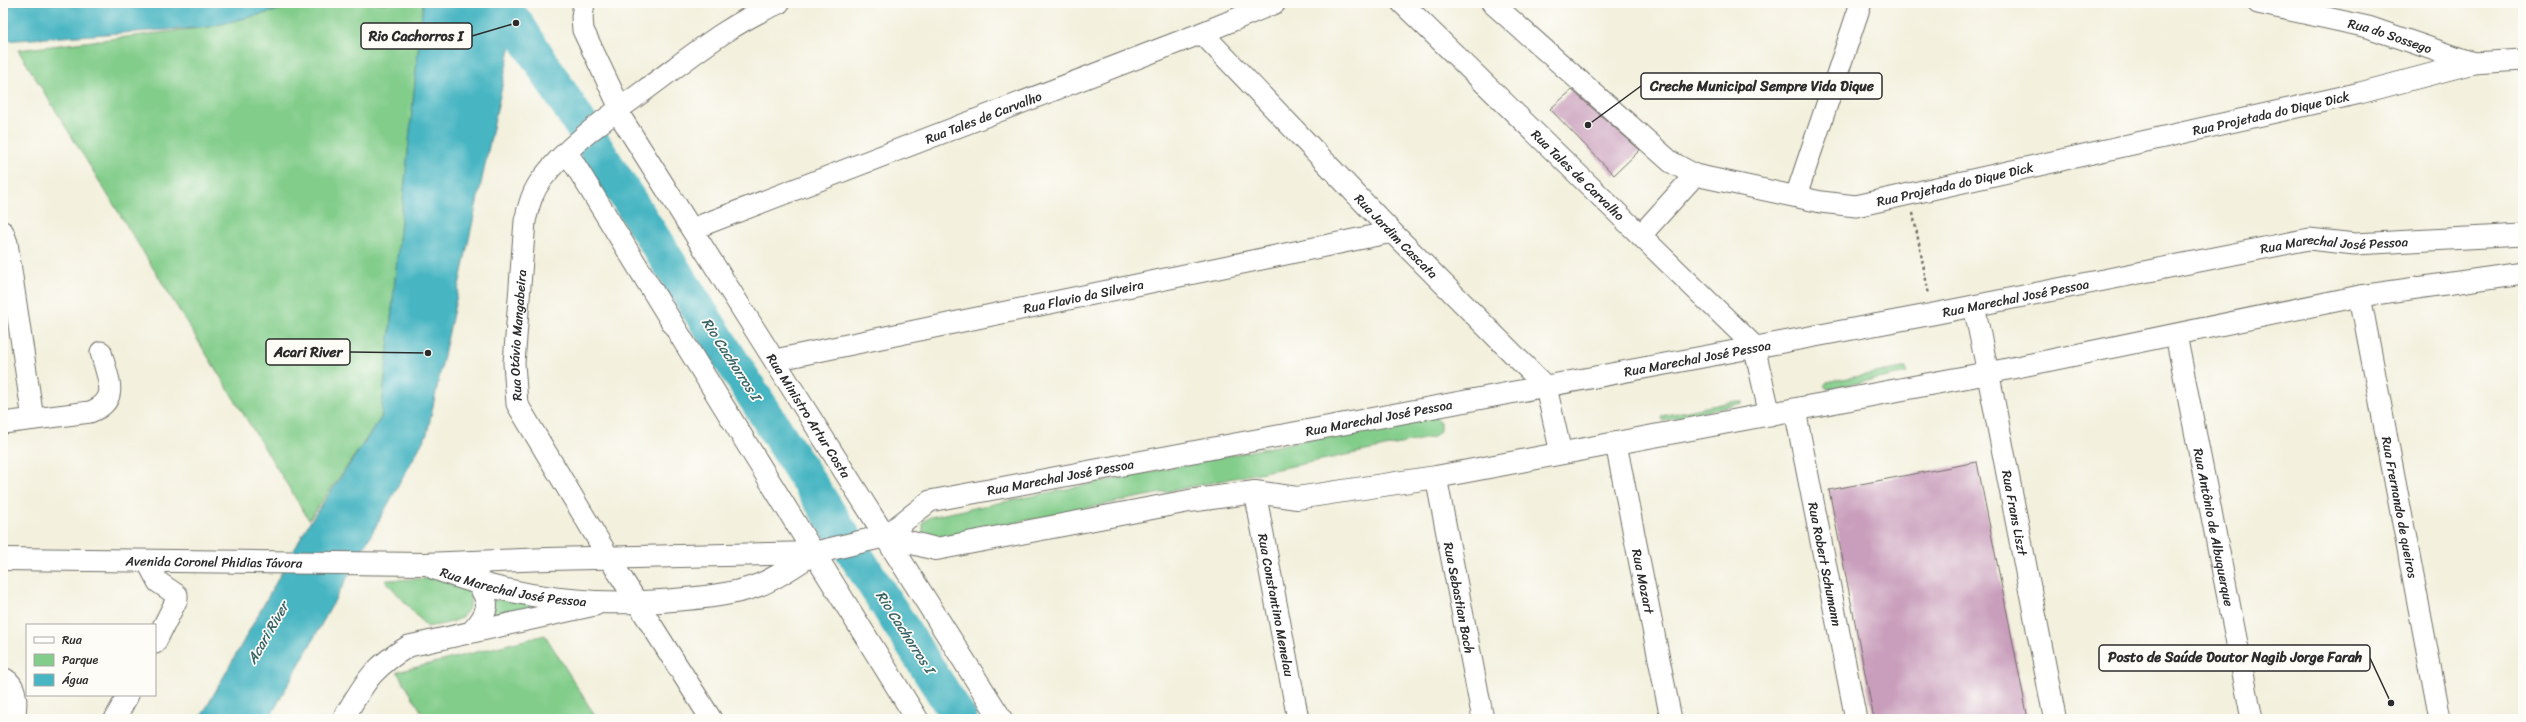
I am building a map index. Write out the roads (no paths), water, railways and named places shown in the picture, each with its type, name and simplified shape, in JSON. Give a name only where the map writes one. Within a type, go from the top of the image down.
[{"type":"street","points":[[584,3],[582,17],[584,30],[619,110],[730,27],[779,3]]},
{"type":"street","name":"Rua Tales de Carvalho","points":[[692,230],[1202,33],[1275,3]]},
{"type":"street","name":"Rua Tales de Carvalho","points":[[1402,3],[1754,346]]},
{"type":"street","name":"Rua Projetada do Dique Dick","points":[[1492,3],[1671,162],[1695,175],[1821,202],[1856,206],[2360,93],[2473,63]]},
{"type":"street","points":[[1796,196],[1861,3]]},
{"type":"street","name":"Rua do Sossego","points":[[2258,3],[2368,27],[2473,63]]},
{"type":"street","name":"Rua Jardim Cascata","points":[[1202,33],[1392,232],[1546,387]]},
{"type":"street","points":[[2473,63],[2523,60]]},
{"type":"street","name":"Rua Otávio Mangabeira","points":[[619,110],[599,124],[572,148],[542,179],[530,198],[525,221],[515,340],[514,386],[517,404],[523,417],[637,604],[711,719]]},
{"type":"street","name":"Rua Ministro Artur Costa","points":[[619,110],[692,230],[775,360],[876,538],[1001,719]]},
{"type":"street","points":[[572,148],[825,550],[917,719]]},
{"type":"street","points":[[1641,235],[1695,175]]},
{"type":"street","points":[[3,232],[7,243],[33,419]]},
{"type":"street","name":"Rua Flavio da Silveira","points":[[775,360],[1392,232]]},
{"type":"street","name":"Rua Marechal José Pessoa","points":[[425,564],[825,550],[876,538],[930,501],[1546,387],[1754,346],[1933,314],[2309,239],[2355,244],[2523,235]]},
{"type":"street","name":"Rua Marechal José Pessoa","points":[[876,538],[936,549],[1189,501],[1255,492],[1297,498],[1436,476],[1616,444],[1988,373],[2176,336],[2360,296],[2523,272]]},
{"type":"street","name":"Rua Frernando de queiros","points":[[2360,296],[2440,719]]},
{"type":"street","name":"Rua Frans Liszt","points":[[1974,306],[2055,719]]},
{"type":"street","name":"Rua Antônio de Albuquerque","points":[[2176,336],[2252,719]]},
{"type":"street","points":[[1754,346],[1770,415]]},
{"type":"street","points":[[3,423],[90,412],[103,407],[108,400],[110,390],[101,352]]},
{"type":"street","points":[[1546,387],[1561,453]]},
{"type":"street","name":"Rua Robert Schumann","points":[[1795,410],[1856,719]]},
{"type":"street","name":"Rua Mozart","points":[[1616,444],[1671,719]]},
{"type":"street","name":"Rua Sebastian Bach","points":[[1436,476],[1483,719]]},
{"type":"street","name":"Rua Constantino Menelau","points":[[1255,492],[1298,719]]},
{"type":"street","name":"Rua Marechal José Pessoa","points":[[425,564],[478,584],[600,604],[637,604],[714,596],[759,585],[777,577],[825,550]]},
{"type":"street","name":"Avenida Coronel Phidias Távora","points":[[3,559],[227,561],[370,565],[425,564]]},
{"type":"street","points":[[147,561],[158,582],[177,595],[177,599],[156,641]]},
{"type":"street","points":[[473,630],[480,622],[486,609],[485,594],[478,584],[477,573],[484,562]]},
{"type":"street","points":[[655,632],[668,601]]},
{"type":"street","points":[[343,719],[370,675],[388,658],[409,646],[473,630],[600,604]]},
{"type":"street","points":[[3,678],[14,688],[16,699],[14,719]]},
{"type":"street","points":[[115,719],[127,696]]},
{"type":"water","points":[[3,3],[307,3],[209,27],[3,41]]},
{"type":"water","points":[[423,3],[520,3],[427,434],[269,719],[200,719],[308,525],[381,418]]},
{"type":"waterway","name":"Rio Cachorros I","points":[[497,3],[516,23],[960,719]]},
{"type":"place","name":"Rio Cachorros I","points":[[516,23]]},
{"type":"place","name":"Creche Municipal Sempre Vida Dique","points":[[1588,125]]},
{"type":"place","name":"Acari River","points":[[428,353]]},
{"type":"place","name":"Posto de Saúde Doutor Nagib Jorge Farah","points":[[2391,703]]}]
